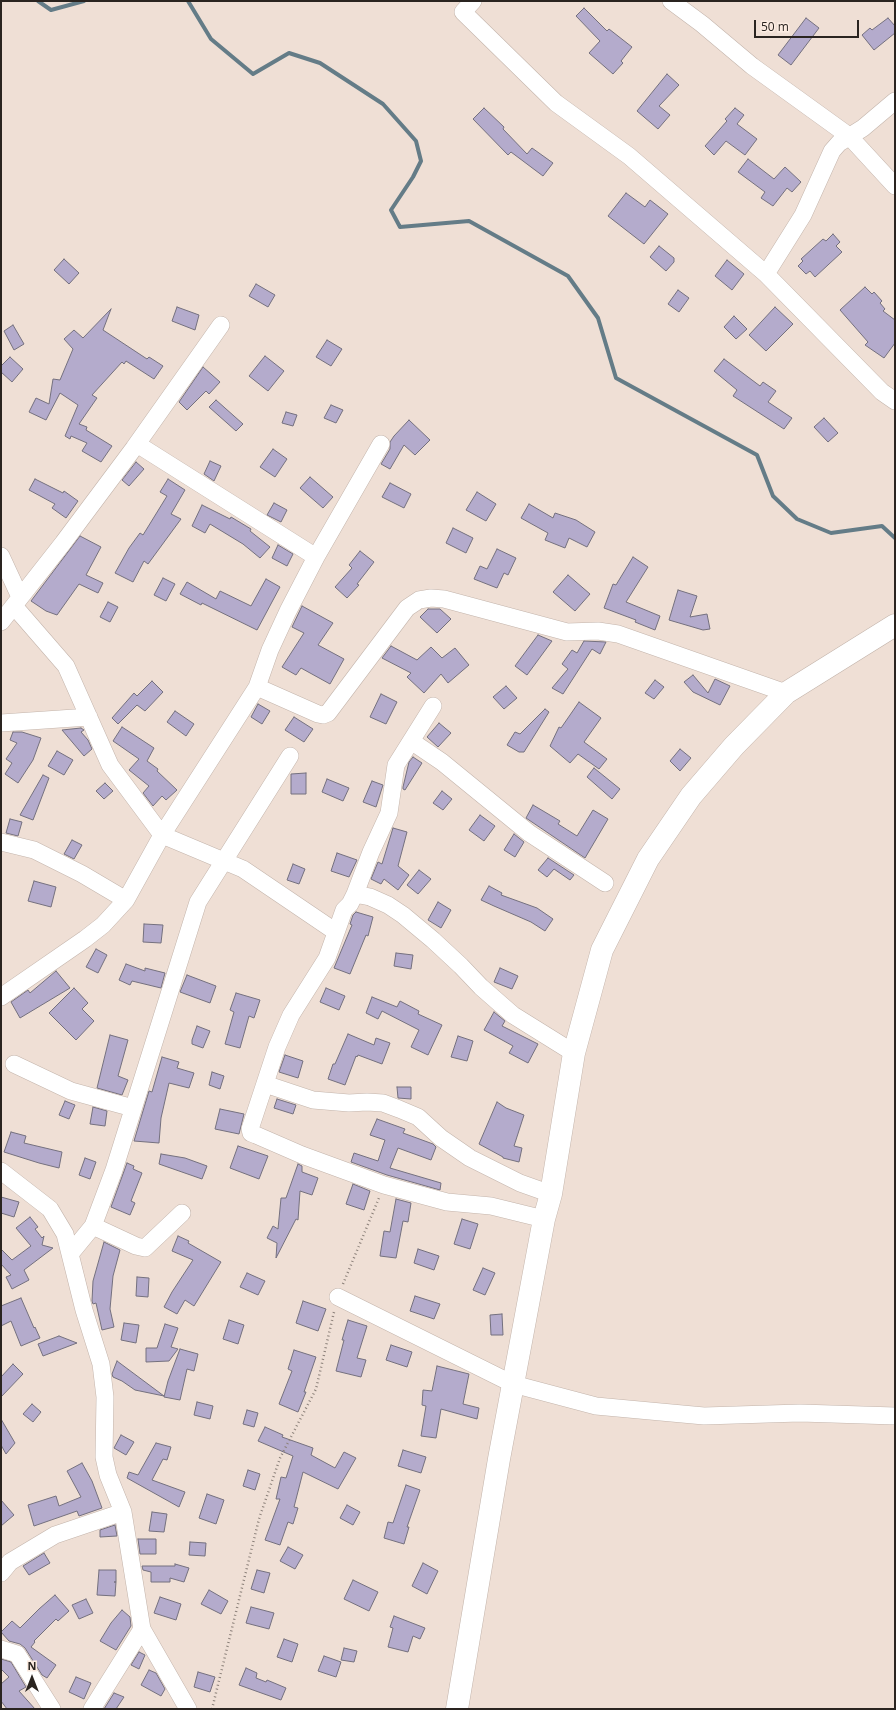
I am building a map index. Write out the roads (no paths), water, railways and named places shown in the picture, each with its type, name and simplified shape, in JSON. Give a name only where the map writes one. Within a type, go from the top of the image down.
[{"type":"main road","points":[[457,1709],[512,1384],[544,1219],[551,1194],[574,1053],[602,950],[648,860],[691,796],[734,746],[786,693],[895,625]]},
{"type":"street","points":[[473,1],[463,12],[556,103],[629,156],[766,274],[882,392],[895,401]]},
{"type":"street","points":[[671,1],[702,24],[752,66],[849,136],[895,186]]},
{"type":"street","points":[[766,274],[803,215],[832,151],[839,143],[863,128],[895,101]]},
{"type":"street","points":[[1,622],[63,543],[137,444],[221,325]]},
{"type":"street","points":[[137,444],[316,557]]},
{"type":"street","points":[[1,997],[85,939],[103,925],[126,900],[162,835],[257,687],[270,650],[316,557],[381,444]]},
{"type":"street","points":[[1,556],[17,602],[66,666],[110,764],[162,835],[243,868],[336,932]]},
{"type":"street","points":[[257,687],[318,714],[323,715],[328,713],[407,608],[419,600],[431,598],[444,599],[567,632],[598,631],[618,634],[786,693]]},
{"type":"street","points":[[433,706],[396,764],[389,813],[371,852],[355,894],[350,904],[344,910],[327,958],[290,1015],[277,1047],[250,1129],[252,1133],[302,1156],[384,1185],[447,1202],[491,1206],[544,1219]]},
{"type":"street","points":[[1,723],[88,717]]},
{"type":"street","points":[[411,741],[442,762],[529,833],[605,883]]},
{"type":"street","points":[[70,1254],[93,1226],[114,1170],[198,902],[290,756]]},
{"type":"street","points":[[1,842],[34,850],[82,874],[126,900]]},
{"type":"street","points":[[355,894],[370,897],[382,902],[403,915],[433,940],[481,987],[513,1015],[574,1053]]},
{"type":"street","points":[[14,1064],[71,1091],[133,1108]]},
{"type":"street","points":[[265,1084],[313,1100],[349,1103],[383,1103],[399,1109],[418,1118],[441,1138],[470,1158],[520,1183],[551,1194]]},
{"type":"street","points":[[1,1171],[50,1209],[65,1234],[84,1310],[101,1364],[105,1397],[104,1458],[108,1475],[123,1512],[142,1629],[188,1709]]},
{"type":"street","points":[[93,1226],[136,1246],[145,1248],[182,1213]]},
{"type":"street","points":[[338,1297],[512,1384],[596,1406],[704,1416],[800,1412],[895,1416]]},
{"type":"street","points":[[1,1573],[10,1562],[55,1535],[123,1512]]},
{"type":"street","points":[[92,1709],[142,1629]]},
{"type":"street","points":[[1,1648],[16,1654],[52,1709]]},
{"type":"waterway","points":[[38,1],[51,10],[84,1]]},
{"type":"waterway","points":[[188,1],[211,39],[253,74],[289,53],[320,63],[383,104],[416,141],[421,161],[413,177],[391,210],[400,227],[469,221],[568,276],[598,318],[616,378],[757,455],[773,496],[797,519],[831,533],[882,526],[895,538]]}]
